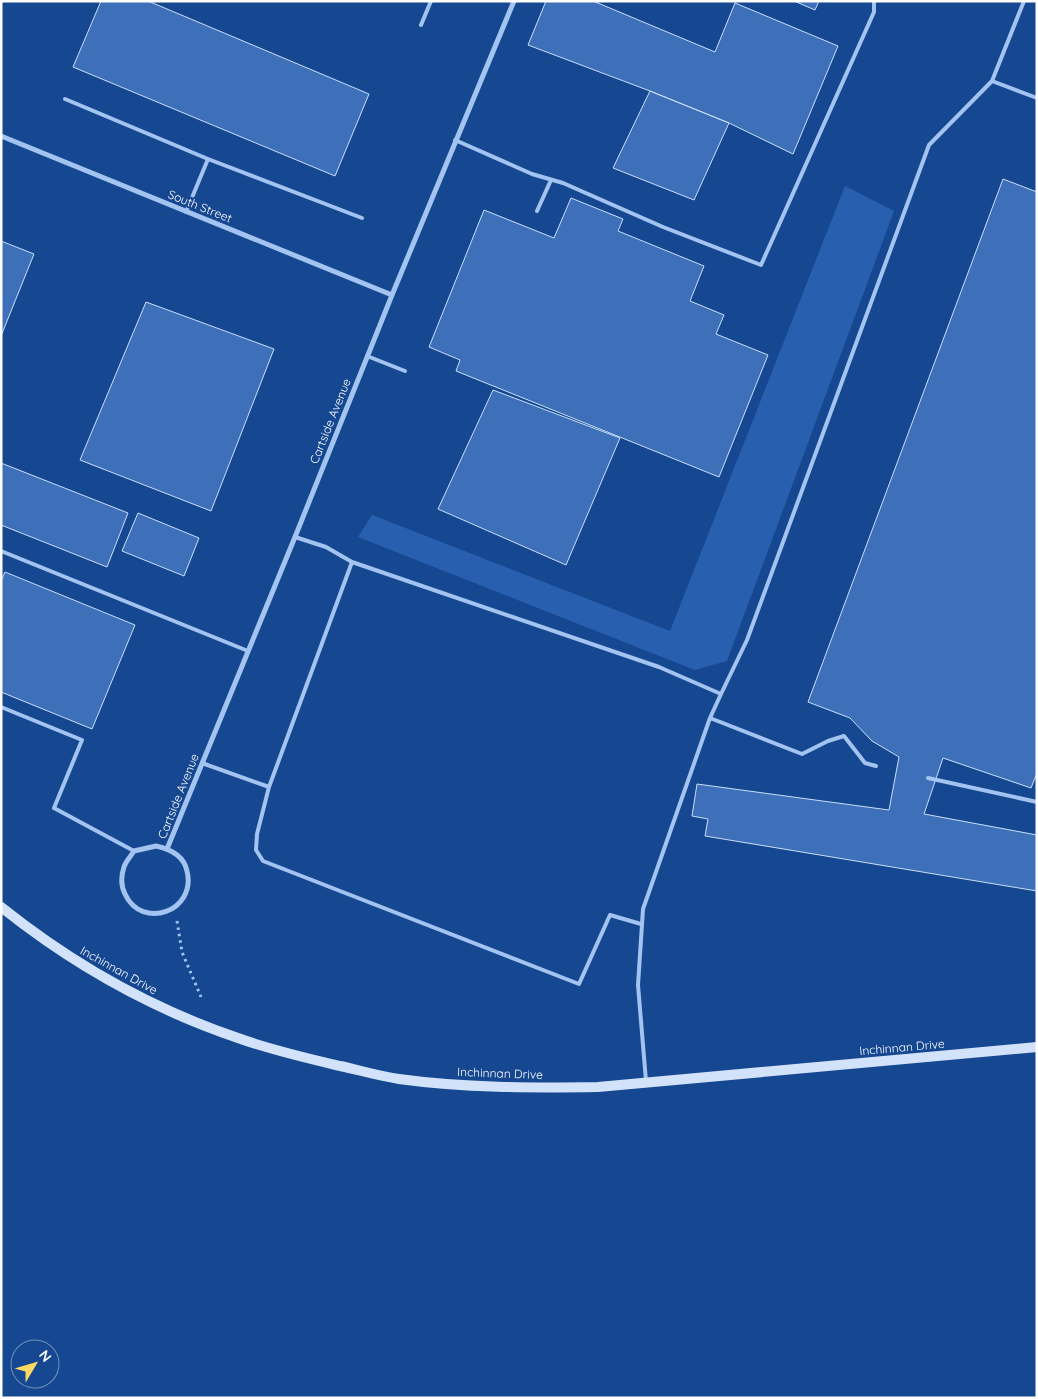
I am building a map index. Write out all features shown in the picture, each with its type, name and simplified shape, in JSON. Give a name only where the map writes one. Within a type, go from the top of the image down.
[{"type":"street","name":"Cartside Avenue","points":[[168,849],[367,356],[514,1]]},
{"type":"street","name":"South Street","points":[[1,136],[392,295]]},
{"type":"street","name":"Cartside Avenue","points":[[134,851],[156,846],[168,849],[180,856],[186,866],[189,878],[188,889],[183,900],[175,908]]},
{"type":"street","points":[[134,851],[124,866],[122,878],[123,889],[128,900],[136,908],[146,913],[158,914],[175,908]]},
{"type":"street","name":"Inchinnan Drive","points":[[1,907],[27,928],[77,961],[152,1002],[238,1038],[308,1058],[398,1079],[465,1085],[598,1088],[1037,1047]]},
{"type":"lane","points":[[421,25],[431,1]]},
{"type":"lane","points":[[456,140],[532,174],[563,183],[663,227],[761,265],[874,12],[874,1]]},
{"type":"lane","points":[[646,1083],[638,986],[645,901],[710,718],[747,640],[929,145],[992,81],[1024,1]]},
{"type":"lane","points":[[992,81],[1037,98]]},
{"type":"lane","points":[[65,99],[208,159],[362,218]]},
{"type":"lane","points":[[186,212],[208,159]]},
{"type":"lane","points":[[537,211],[550,180]]},
{"type":"lane","points":[[367,356],[405,372]]},
{"type":"lane","points":[[295,537],[326,547],[352,562],[659,668],[721,694]]},
{"type":"lane","points":[[1,551],[248,651]]},
{"type":"lane","points":[[352,562],[269,787],[256,850],[263,861],[579,984],[610,915],[642,924]]},
{"type":"lane","points":[[1,706],[82,740],[54,808],[134,851]]},
{"type":"lane","points":[[710,718],[802,754],[828,741],[844,736],[865,763],[876,766]]},
{"type":"lane","points":[[202,763],[269,787]]},
{"type":"lane","points":[[928,778],[1037,802]]},
{"type":"path","points":[[175,908],[182,952],[202,997]]},
{"type":"shaded area","points":[[845,186],[894,211],[727,661],[695,670],[358,537],[372,515],[670,631]]},
{"type":"building","points":[[101,1],[148,1],[369,94],[335,176],[73,67]]},
{"type":"building","points":[[546,1],[593,1],[715,52],[735,3],[838,46],[793,154],[729,123],[528,45]]},
{"type":"building","points":[[794,1],[819,1],[815,10]]},
{"type":"building","points":[[650,91],[729,123],[694,200],[613,168]]},
{"type":"building","points":[[1003,179],[1037,192],[1037,773],[1031,788],[943,758],[924,814],[1037,835],[1037,891],[705,836],[708,819],[692,816],[697,784],[889,810],[899,757],[872,741],[850,718],[808,702]]},
{"type":"building","points":[[571,198],[623,219],[618,231],[704,266],[690,301],[724,315],[716,334],[768,355],[719,477],[456,371],[460,360],[429,347],[484,210],[554,238]]},
{"type":"building","points":[[1,241],[34,254],[1,336]]},
{"type":"building","points":[[146,302],[274,349],[211,511],[80,460]]},
{"type":"building","points":[[493,390],[620,438],[566,565],[438,509]]},
{"type":"building","points":[[1,463],[128,513],[107,567],[1,525]]},
{"type":"building","points":[[138,513],[199,538],[184,576],[122,551]]},
{"type":"building","points":[[5,572],[135,625],[92,729],[1,692],[1,581]]}]
